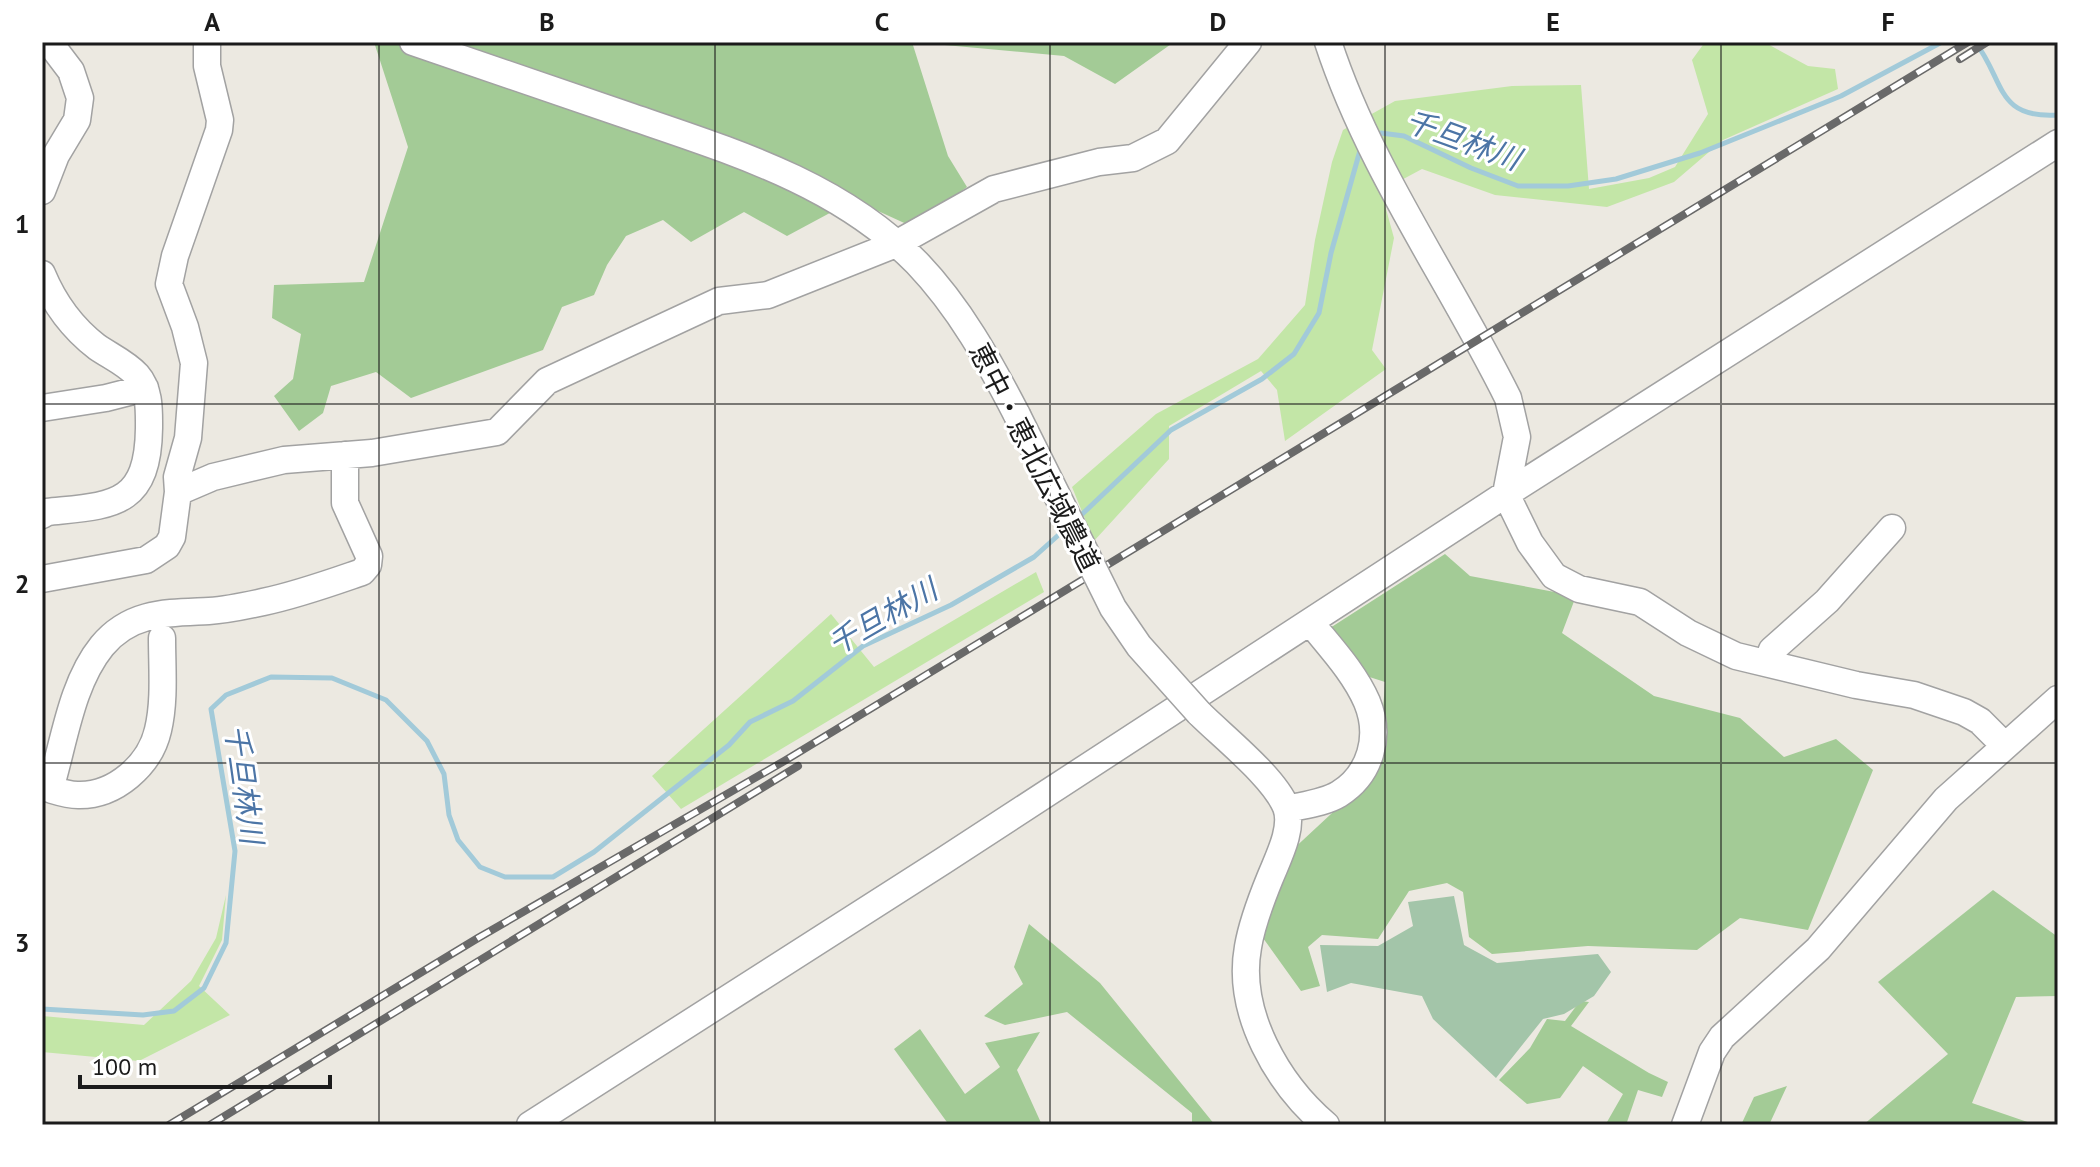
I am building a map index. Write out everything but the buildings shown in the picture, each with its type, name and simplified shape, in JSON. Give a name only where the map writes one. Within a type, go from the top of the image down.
[{"type":"street","points":[[42,191],[56,155],[77,120],[80,98],[71,71],[49,42]]},
{"type":"street","points":[[42,579],[146,560],[167,546],[172,537],[177,477],[188,438],[194,363],[169,284],[180,241],[219,130],[220,120],[207,66],[207,42]]},
{"type":"street","name":"恵中・恵北広域農道","points":[[413,42],[792,176],[843,204],[896,244],[939,287],[990,364],[1113,608],[1139,646],[1199,713],[1269,781],[1287,809]]},
{"type":"street","points":[[178,492],[213,477],[284,460],[345,455],[497,432],[547,381],[719,301],[768,295],[896,244],[994,189],[1099,162],[1133,158],[1167,141],[1248,42]]},
{"type":"street","points":[[1328,42],[1342,84],[1380,162],[1508,398],[1517,437],[1506,494],[1530,543],[1554,576],[1579,589],[1640,602],[1688,633],[1736,656],[1856,685],[1914,695],[1964,712],[1980,721],[2005,746]]},
{"type":"street","points":[[530,1125],[1506,494],[2058,143]]},
{"type":"street","points":[[42,274],[53,300],[79,332],[138,376],[145,388],[149,407],[145,467],[127,494],[93,509],[42,515]]},
{"type":"street","points":[[42,408],[145,388]]},
{"type":"street","points":[[162,638],[158,732],[144,759],[122,782],[93,794],[66,794],[46,788],[89,666],[116,632],[136,621],[165,612],[212,611],[264,602],[362,572],[368,565],[369,556],[345,503],[345,455]]},
{"type":"street","points":[[1767,663],[1772,650],[1827,601],[1892,528]]},
{"type":"street","points":[[1310,622],[1354,678],[1367,702],[1374,741],[1363,770],[1338,794],[1287,809],[1286,831],[1247,950],[1247,986],[1254,1021],[1270,1056],[1306,1106],[1326,1125]]},
{"type":"street","points":[[1685,1125],[1712,1052],[1722,1037],[1818,949],[1946,799],[2058,699]]},
{"type":"green space","points":[[374,42],[912,42],[948,156],[967,187],[913,227],[854,200],[787,236],[744,212],[691,242],[663,220],[626,236],[607,265],[594,295],[562,307],[543,350],[411,398],[376,372],[331,386],[323,413],[299,431],[274,396],[293,379],[301,334],[272,318],[274,285],[364,282],[408,147]]},
{"type":"green space","points":[[912,42],[1174,42],[1115,84],[1064,56]]},
{"type":"green space","points":[[1705,42],[1764,42],[1808,66],[1835,69],[1838,89],[1723,140],[1674,182],[1607,207],[1495,195],[1422,169],[1381,191],[1394,238],[1372,350],[1386,369],[1285,441],[1277,390],[1261,371],[1169,426],[1169,459],[1094,541],[1072,487],[1156,414],[1258,359],[1305,305],[1315,240],[1332,162],[1343,130],[1395,101],[1512,86],[1581,85],[1589,189],[1649,178],[1675,167],[1708,114],[1692,60]]},
{"type":"green space","points":[[1445,554],[1470,576],[1576,596],[1562,633],[1654,696],[1740,718],[1784,757],[1836,739],[1873,770],[1808,930],[1740,918],[1697,950],[1588,946],[1492,954],[1469,937],[1463,892],[1447,883],[1409,891],[1378,939],[1322,935],[1308,947],[1320,986],[1301,991],[1263,938],[1289,853],[1359,788],[1383,710],[1385,682],[1360,674],[1330,628]]},
{"type":"green space","points":[[1036,572],[1044,592],[681,809],[652,776],[831,614],[874,667]]},
{"type":"green space","points":[[1993,890],[2058,937],[2058,996],[2016,997],[1972,1103],[2036,1125],[1863,1125],[1948,1054],[1878,982]]},
{"type":"green space","points":[[226,895],[222,940],[199,986],[230,1015],[139,1061],[42,1052],[42,1016],[144,1025],[191,981],[216,938]]},
{"type":"green space","points":[[1454,896],[1464,945],[1497,963],[1598,954],[1611,972],[1594,996],[1564,1014],[1543,1019],[1496,1078],[1433,1019],[1422,996],[1351,983],[1327,992],[1320,945],[1378,946],[1413,926],[1408,902]]},
{"type":"green space","points":[[1029,924],[1100,983],[1215,1125],[1192,1125],[1192,1113],[1067,1012],[1005,1025],[984,1016],[1023,984],[1014,967]]},
{"type":"green space","points":[[1580,1001],[1589,1002],[1571,1026],[1668,1082],[1662,1097],[1638,1090],[1626,1125],[1608,1125],[1607,1122],[1623,1094],[1583,1066],[1560,1098],[1527,1104],[1499,1080],[1530,1048],[1547,1019],[1565,1021]]},
{"type":"green space","points":[[920,1029],[965,1094],[1000,1067],[985,1043],[1040,1032],[1017,1070],[1042,1125],[949,1125],[894,1049]]},
{"type":"green space","points":[[1787,1086],[1769,1125],[1741,1125],[1754,1097]]},
{"type":"waterway","name":"千旦林川","points":[[1376,137],[1381,133],[1404,136],[1518,186],[1568,186],[1616,179],[1700,153],[1841,96],[1942,42]]},
{"type":"waterway","points":[[1975,42],[2012,104],[2038,115],[2058,115]]},
{"type":"waterway","name":"千旦林川","points":[[1077,519],[1171,430],[1262,379],[1294,354],[1319,313],[1331,253],[1361,147]]},
{"type":"waterway","name":"千旦林川","points":[[42,1009],[143,1015],[174,1011],[204,988],[226,943],[235,851],[211,709],[226,695],[271,677],[332,678],[386,700],[427,741],[444,774],[449,815],[458,840],[480,867],[505,877],[553,877],[594,852],[729,745],[750,722],[793,701],[863,646],[951,605],[1034,557],[1063,531]]},
{"type":"railway","points":[[169,1125],[478,938],[786,760],[1968,42]]},
{"type":"railway","points":[[1960,59],[1987,42]]},
{"type":"railway","points":[[210,1125],[798,766]]}]
